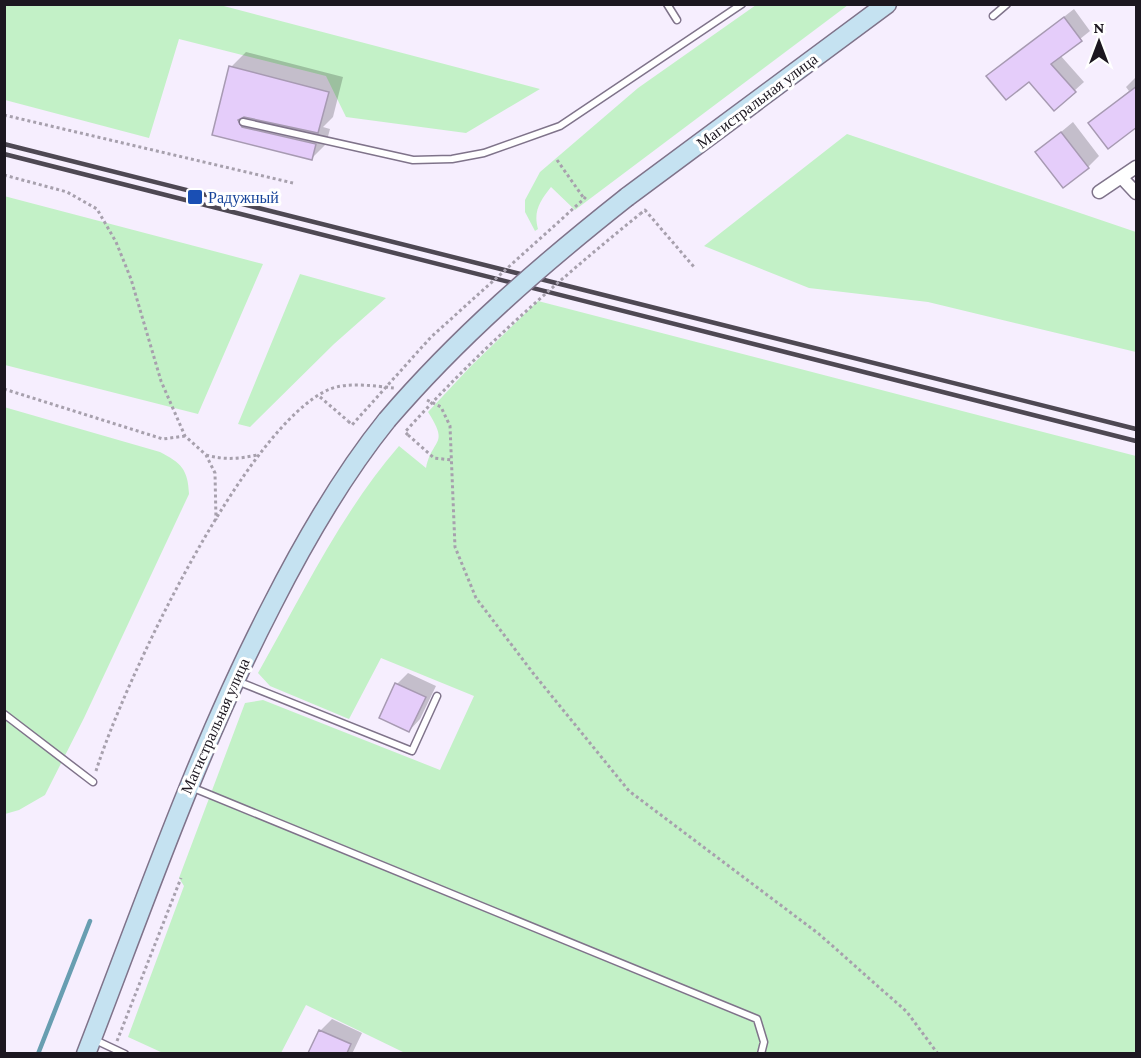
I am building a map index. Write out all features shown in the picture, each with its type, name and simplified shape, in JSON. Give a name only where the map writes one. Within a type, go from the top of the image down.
[{"type":"main road","name":"Магистральная улица","points":[[89,1046],[188,786],[235,680],[300,551],[338,487],[387,420],[433,369],[514,291],[627,197],[887,4]]},
{"type":"street","points":[[1099,192],[1137,167]]},
{"type":"street","points":[[1122,178],[1137,193]]},
{"type":"lane","points":[[667,4],[677,20]]},
{"type":"lane","points":[[243,122],[412,160],[452,159],[484,153],[560,126],[742,4]]},
{"type":"lane","points":[[993,16],[1007,4]]},
{"type":"lane","points":[[235,680],[412,751],[437,696]]},
{"type":"lane","points":[[4,714],[93,782]]},
{"type":"lane","points":[[188,786],[757,1019],[764,1042],[761,1053]]},
{"type":"lane","points":[[89,1046],[114,1048],[125,1053]]},
{"type":"path","points":[[4,115],[294,183]]},
{"type":"path","points":[[320,397],[352,425],[431,337],[585,198],[557,160]]},
{"type":"path","points":[[4,175],[67,192],[97,209],[116,242],[131,279],[161,381],[185,436],[206,455],[215,473],[216,522]]},
{"type":"path","points":[[452,460],[434,458],[405,432],[497,336],[645,210],[694,267]]},
{"type":"path","points":[[93,782],[133,674],[216,522],[259,454],[292,417],[331,389],[365,385],[397,388]]},
{"type":"path","points":[[4,389],[164,439],[185,436]]},
{"type":"path","points":[[424,398],[441,407],[450,426],[455,547],[476,598],[597,754],[629,790],[819,934],[907,1012],[938,1053]]},
{"type":"path","points":[[206,455],[221,459],[239,459],[259,454]]},
{"type":"path","points":[[114,1048],[181,879]]},
{"type":"green space","points":[[4,5],[220,5],[540,89],[466,133],[346,117],[326,76],[179,39],[149,138],[5,100]]},
{"type":"green space","points":[[756,5],[848,5],[575,210],[551,187],[538,206],[536,217],[538,229],[535,231],[525,212],[525,200],[540,172],[638,88]]},
{"type":"green space","points":[[847,134],[1136,232],[1136,352],[928,302],[809,288],[704,246]]},
{"type":"green space","points":[[4,196],[263,264],[198,414],[5,365]]},
{"type":"green space","points":[[300,274],[386,298],[334,344],[250,427],[238,424]]},
{"type":"green space","points":[[538,301],[1136,456],[1136,1053],[405,1053],[306,1005],[281,1053],[163,1053],[128,1037],[184,886],[179,878],[245,703],[263,700],[440,770],[474,696],[381,658],[349,719],[270,686],[258,673],[340,527],[378,472],[399,446],[426,468],[439,437],[428,412],[470,367]]},
{"type":"green space","points":[[4,407],[160,452],[182,468],[187,478],[189,494],[84,718],[45,795],[19,810],[5,814]]},
{"type":"building","points":[[1064,17],[1082,41],[1051,64],[1076,92],[1054,111],[1029,82],[1006,100],[986,76]]},
{"type":"building","points":[[229,66],[329,92],[318,133],[244,117],[238,120],[242,127],[316,144],[312,160],[212,135]]},
{"type":"building","points":[[1137,86],[1137,127],[1108,149],[1088,123]]},
{"type":"building","points":[[1061,132],[1089,168],[1063,188],[1035,152]]},
{"type":"building","points":[[395,683],[426,697],[409,732],[379,718]]},
{"type":"building","points":[[319,1030],[351,1044],[347,1053],[308,1053]]},
{"type":"waterway","points":[[38,1054],[90,921]]},
{"type":"railway","points":[[4,144],[1136,429]]},
{"type":"railway","points":[[4,154],[1136,441]]},
{"type":"place","name":"Радужный","points":[[195,197]]}]
